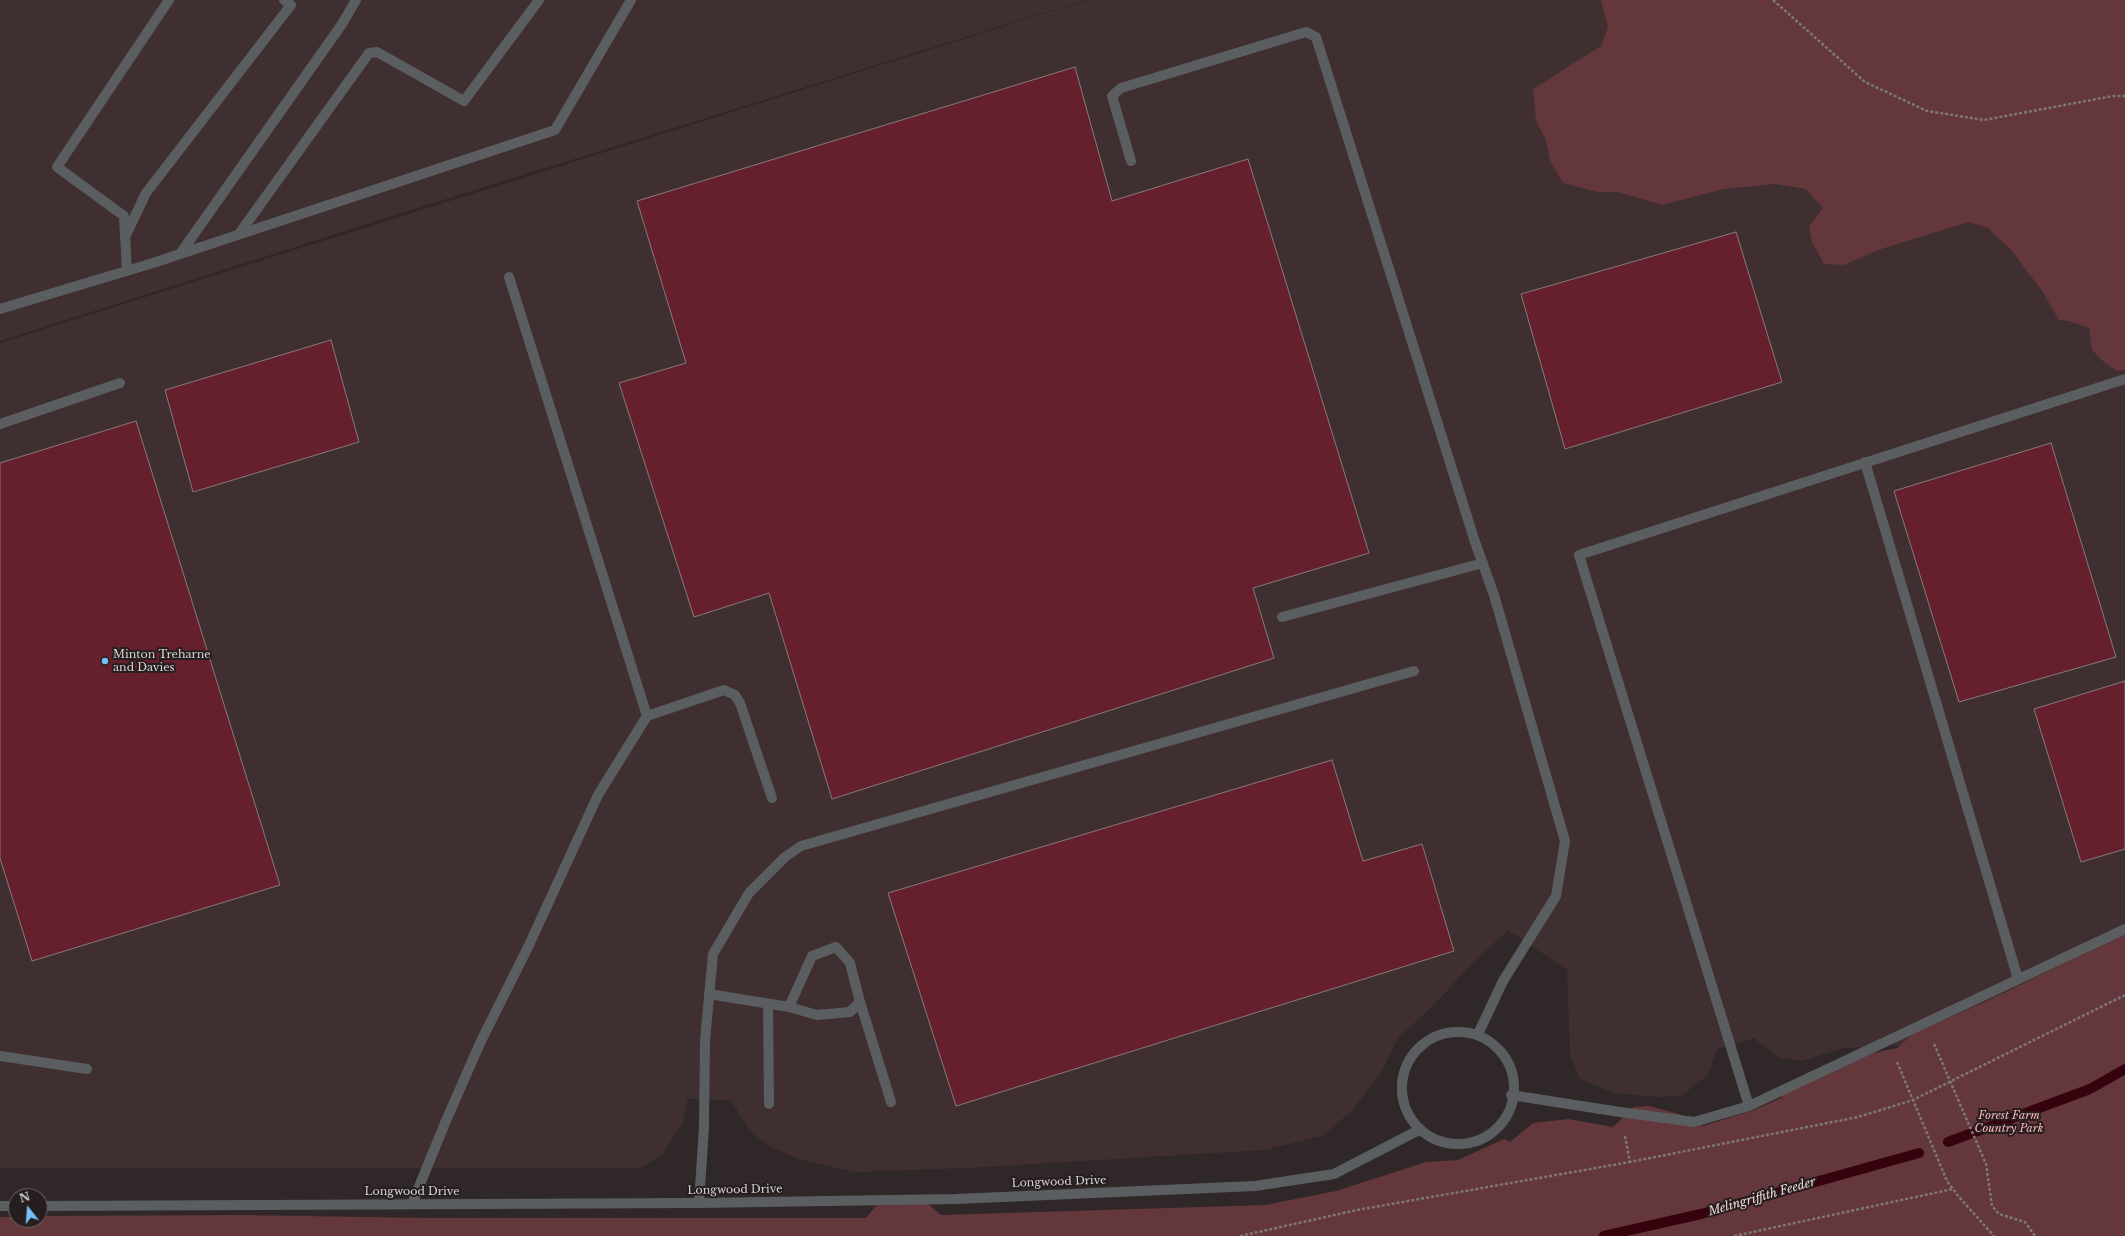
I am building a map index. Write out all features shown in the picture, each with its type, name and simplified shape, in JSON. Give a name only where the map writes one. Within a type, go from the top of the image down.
[{"type":"street","points":[[128,271],[124,216],[57,167],[169,0]]},
{"type":"street","points":[[125,237],[146,193],[291,5],[284,0]]},
{"type":"street","points":[[180,254],[342,24],[356,0]]},
{"type":"street","points":[[239,234],[369,53],[377,52],[464,101],[539,0]]},
{"type":"street","points":[[0,309],[128,271],[555,130],[631,0]]},
{"type":"street","points":[[1131,161],[1112,96],[1121,88],[1306,32],[1316,37],[1494,594],[1565,841],[1556,896],[1503,981],[1478,1034]]},
{"type":"street","points":[[509,277],[646,716]]},
{"type":"street","points":[[1750,1106],[1578,555],[2125,379]]},
{"type":"street","points":[[0,424],[120,383]]},
{"type":"street","points":[[1865,462],[2018,979]]},
{"type":"street","points":[[1282,617],[1483,563]]},
{"type":"street","points":[[699,1202],[704,1126],[705,1040],[713,954],[749,893],[785,857],[801,846],[1414,671]]},
{"type":"street","points":[[412,1204],[444,1123],[481,1040],[529,945],[598,795],[646,716],[724,690],[734,695],[740,703],[772,798]]},
{"type":"street","points":[[1511,1095],[1694,1122],[1750,1106],[2125,929]]},
{"type":"street","points":[[789,1007],[812,956],[836,947],[850,963],[860,1002],[891,1102]]},
{"type":"street","points":[[709,994],[789,1007],[817,1015],[850,1012],[860,1002]]},
{"type":"street","points":[[768,1004],[769,1104]]},
{"type":"street","points":[[1458,1031],[1478,1034],[1495,1044],[1506,1057],[1514,1074],[1509,1114],[1497,1129],[1475,1142],[1455,1145],[1436,1141],[1419,1130],[1407,1114],[1401,1095],[1402,1075],[1409,1059],[1422,1044],[1439,1034],[1458,1031]]},
{"type":"street","points":[[0,1056],[87,1069]]},
{"type":"street","name":"Longwood Drive","points":[[48,1206],[956,1199],[1255,1186],[1334,1174],[1419,1130]]},
{"type":"path","points":[[1773,0],[1865,82],[1927,111],[1984,120],[2113,96],[2125,96]]},
{"type":"path","points":[[1240,1236],[1356,1210],[1630,1162],[1858,1117],[1913,1100],[2125,995]]},
{"type":"path","points":[[1925,1023],[1986,1164],[1992,1206],[1999,1214],[2025,1222],[2034,1236]]},
{"type":"path","points":[[1888,1041],[1947,1181],[1994,1236]]},
{"type":"path","points":[[1620,1112],[1630,1162]]},
{"type":"path","points":[[1734,1236],[1953,1189]]},
{"type":"shaded area","points":[[0,0],[1085,0],[433,203],[0,341]]},
{"type":"shaded area","points":[[1087,0],[1630,0],[1941,176],[2125,334],[2125,941],[1906,1045],[1844,1048],[1802,1061],[1779,1058],[1754,1038],[1717,1049],[1709,1074],[1681,1096],[1657,1097],[1614,1093],[1579,1078],[1570,1054],[1567,970],[1508,930],[1467,969],[1434,1005],[1398,1038],[1381,1073],[1352,1111],[1322,1136],[1265,1150],[967,1168],[854,1172],[799,1159],[769,1146],[749,1130],[731,1100],[688,1099],[682,1124],[662,1155],[640,1168],[0,1168],[0,343]]},
{"type":"green space","points":[[1601,0],[2125,0],[2125,370],[2117,371],[2104,362],[2092,350],[2089,328],[2069,321],[2059,320],[2042,291],[2012,251],[1988,228],[1969,222],[1878,250],[1844,265],[1824,264],[1812,242],[1809,226],[1823,208],[1806,189],[1775,184],[1724,189],[1662,205],[1618,192],[1597,192],[1563,183],[1550,161],[1546,140],[1536,121],[1533,89],[1601,46],[1608,27]]},
{"type":"green space","name":"Forest Farm Country Park","points":[[2125,934],[2125,1236],[0,1236],[0,1217],[8,1217],[8,1228],[48,1228],[48,1216],[240,1215],[428,1218],[866,1218],[876,1206],[892,1203],[927,1203],[941,1215],[1265,1205],[1336,1191],[1426,1162],[1458,1160],[1504,1139],[1510,1142],[1533,1123],[1568,1119],[1613,1127],[1634,1107],[1649,1106],[1679,1114],[1703,1126],[1754,1110],[1781,1098],[1790,1085],[1873,1053],[1897,1048],[1914,1033],[1985,1002]]},
{"type":"building","points":[[1075,67],[1112,201],[1248,159],[1369,553],[1253,588],[1274,658],[832,799],[769,593],[694,617],[619,383],[686,363],[637,201]]},
{"type":"building","points":[[1736,232],[1782,382],[1565,449],[1521,294]]},
{"type":"building","points":[[331,340],[359,442],[193,492],[165,390]]},
{"type":"building","name":"Minton Treharne and Davies","points":[[136,421],[280,885],[32,961],[0,858],[0,463]]},
{"type":"building","points":[[2051,443],[2116,657],[1959,702],[1894,491]]},
{"type":"building","points":[[2125,681],[2125,849],[2081,862],[2034,709]]},
{"type":"building","points":[[1332,760],[1363,861],[1422,844],[1454,951],[956,1106],[888,893]]},
{"type":"waterway","name":"Melingriffith Feeder","points":[[1948,1142],[2090,1089],[2125,1069]]},
{"type":"waterway","name":"Melingriffith Feeder","points":[[1604,1236],[1701,1214],[1919,1153]]},
{"type":"place","name":"Minton Treharne and Davies","points":[[105,661]]}]
